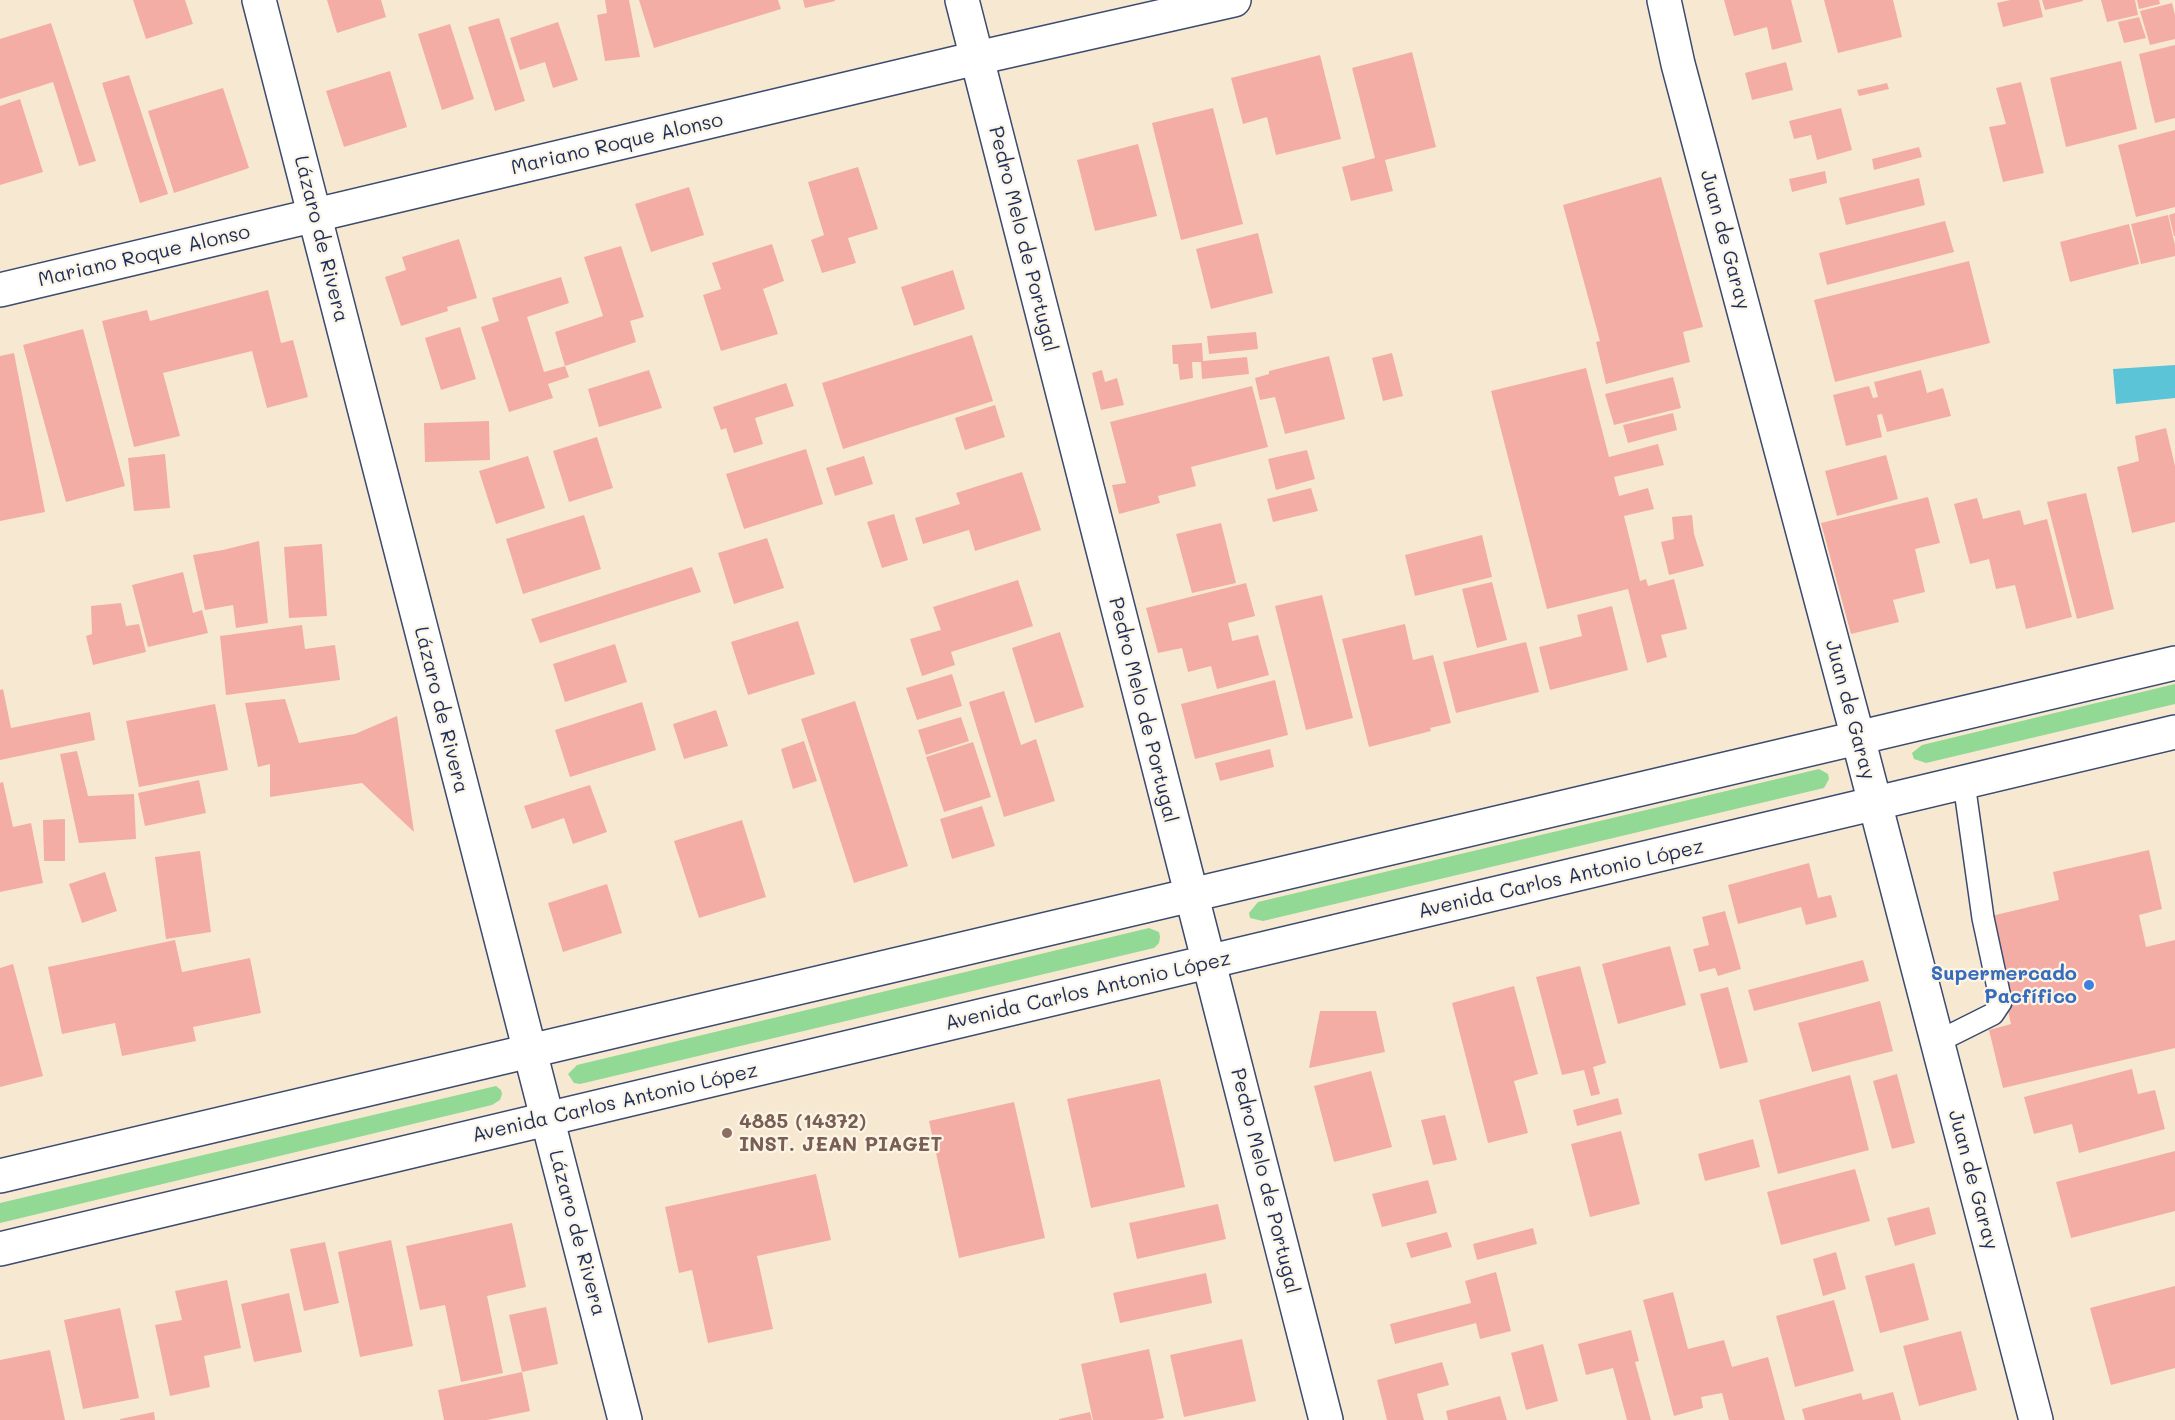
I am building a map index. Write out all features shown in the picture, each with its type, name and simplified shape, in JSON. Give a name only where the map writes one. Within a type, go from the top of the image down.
[{"type":"street","name":"Lázaro de Rivera","points":[[259,0],[625,1420]]},
{"type":"street","name":"Pedro Melo de Portugal","points":[[962,0],[1326,1420]]},
{"type":"street","name":"Mariano Roque Alonso","points":[[0,291],[977,58],[1234,0]]},
{"type":"street","name":"Juan de Garay","points":[[1664,0],[1681,76],[1858,738],[2036,1420]]},
{"type":"street","points":[[0,1176],[2175,663]]},
{"type":"street","name":"Avenida Carlos Antonio López","points":[[0,1249],[2175,732]]},
{"type":"lane","points":[[1937,1042],[1993,1014],[2001,1002],[1983,918],[1964,783]]},
{"type":"green space","points":[[2175,684],[2175,704],[1926,763],[1914,759],[1912,753],[1922,745]]},
{"type":"green space","points":[[1819,769],[1828,774],[1829,779],[1824,788],[1263,921],[1250,918],[1249,913],[1258,902]]},
{"type":"green space","points":[[1149,928],[1159,932],[1159,943],[1154,948],[580,1084],[574,1083],[568,1074],[577,1065]]},
{"type":"green space","points":[[496,1086],[502,1094],[500,1100],[492,1105],[0,1223],[0,1203]]},
{"type":"water","points":[[2175,365],[2175,398],[2116,404],[2113,369]]},
{"type":"building","points":[[133,0],[185,0],[193,24],[146,39]]},
{"type":"building","points":[[327,0],[381,0],[386,17],[337,33]]},
{"type":"building","points":[[605,0],[629,0],[640,57],[605,61],[597,15],[607,13]]},
{"type":"building","points":[[639,0],[778,0],[781,9],[654,48]]},
{"type":"building","points":[[803,0],[835,0],[835,1],[805,8]]},
{"type":"building","points":[[1724,0],[1791,0],[1802,42],[1772,50],[1767,27],[1734,36]]},
{"type":"building","points":[[1824,0],[1893,0],[1902,37],[1838,53]]},
{"type":"building","points":[[2010,0],[2039,0],[2043,17],[2003,27],[1997,3]]},
{"type":"building","points":[[2042,0],[2083,0],[2083,1],[2045,10]]},
{"type":"building","points":[[2101,0],[2135,0],[2138,15],[2107,22]]},
{"type":"building","points":[[2137,0],[2159,0],[2160,4],[2139,9]]},
{"type":"building","points":[[2172,3],[2175,15],[2175,39],[2150,45],[2140,11]]},
{"type":"building","points":[[2139,17],[2146,38],[2124,43],[2118,22]]},
{"type":"building","points":[[499,18],[525,101],[495,111],[468,27]]},
{"type":"building","points":[[558,22],[578,80],[553,88],[545,62],[520,70],[510,38]]},
{"type":"building","points":[[51,23],[96,161],[79,166],[53,82],[0,99],[0,39]]},
{"type":"building","points":[[450,24],[474,99],[442,110],[418,34]]},
{"type":"building","points":[[2175,45],[2175,118],[2155,123],[2139,54]]},
{"type":"building","points":[[1412,52],[1436,147],[1385,160],[1393,191],[1351,201],[1342,167],[1375,158],[1352,68]]},
{"type":"building","points":[[1320,55],[1341,139],[1276,155],[1267,117],[1243,124],[1231,78]]},
{"type":"building","points":[[2121,61],[2137,129],[2066,147],[2050,78]]},
{"type":"building","points":[[1786,62],[1793,90],[1752,100],[1745,73]]},
{"type":"building","points":[[390,71],[407,127],[344,147],[326,91]]},
{"type":"building","points":[[129,75],[168,194],[140,203],[102,83]]},
{"type":"building","points":[[2021,82],[2044,173],[2003,182],[1989,127],[2006,124],[1996,88]]},
{"type":"building","points":[[1887,83],[1889,89],[1859,96],[1857,90]]},
{"type":"building","points":[[223,88],[249,168],[174,193],[148,111]]},
{"type":"building","points":[[20,99],[43,172],[0,185],[0,106]]},
{"type":"building","points":[[1213,108],[1243,224],[1181,240],[1152,123]]},
{"type":"building","points":[[1841,108],[1852,150],[1817,160],[1811,135],[1794,139],[1789,121]]},
{"type":"building","points":[[2175,130],[2175,207],[2136,217],[2118,145]]},
{"type":"building","points":[[1138,144],[1157,216],[1095,231],[1077,160]]},
{"type":"building","points":[[1919,147],[1922,157],[1874,170],[1872,159]]},
{"type":"building","points":[[858,167],[878,229],[848,238],[856,263],[822,273],[811,240],[824,235],[808,182]]},
{"type":"building","points":[[1825,171],[1827,183],[1792,192],[1789,179]]},
{"type":"building","points":[[1661,177],[1703,327],[1683,332],[1690,362],[1606,384],[1596,342],[1600,341],[1563,205]]},
{"type":"building","points":[[1919,178],[1925,205],[1846,225],[1839,198]]},
{"type":"building","points":[[689,187],[704,235],[651,252],[635,204]]},
{"type":"building","points":[[2175,213],[2175,236],[2174,236],[2169,215]]},
{"type":"building","points":[[2168,215],[2175,245],[2175,256],[2141,264],[2131,224]]},
{"type":"building","points":[[1945,221],[1954,252],[1827,285],[1819,253]]},
{"type":"building","points":[[2129,224],[2139,264],[2070,282],[2060,242]]},
{"type":"building","points":[[1258,233],[1273,293],[1211,309],[1196,249]]},
{"type":"building","points":[[459,239],[477,298],[447,307],[448,311],[401,326],[385,277],[406,270],[402,257]]},
{"type":"building","points":[[772,244],[784,281],[763,289],[778,334],[721,351],[703,295],[721,289],[712,263]]},
{"type":"building","points":[[621,246],[644,317],[630,321],[636,342],[565,366],[555,332],[603,316],[584,257]]},
{"type":"building","points":[[1969,261],[1990,343],[1835,382],[1814,300]]},
{"type":"building","points":[[953,270],[965,309],[914,326],[901,287]]},
{"type":"building","points":[[561,277],[569,303],[527,317],[544,372],[565,366],[569,377],[548,384],[553,398],[509,412],[481,327],[499,321],[492,298]]},
{"type":"building","points":[[268,290],[281,343],[293,340],[308,397],[267,408],[252,351],[163,373],[180,436],[134,447],[102,321],[147,310],[150,321]]},
{"type":"building","points":[[460,327],[476,379],[441,390],[425,338]]},
{"type":"building","points":[[83,329],[125,486],[66,502],[23,345]]},
{"type":"building","points":[[1256,332],[1258,349],[1209,354],[1207,336]]},
{"type":"building","points":[[972,335],[993,401],[843,449],[822,383]]},
{"type":"building","points":[[1202,343],[1203,361],[1247,357],[1249,374],[1202,379],[1201,362],[1192,362],[1193,378],[1180,380],[1178,364],[1173,364],[1172,345]]},
{"type":"building","points":[[14,353],[45,512],[0,521],[0,356]]},
{"type":"building","points":[[1392,353],[1403,396],[1383,401],[1372,358]]},
{"type":"building","points":[[1329,356],[1345,419],[1285,434],[1275,397],[1260,400],[1255,378],[1269,374],[1269,371]]},
{"type":"building","points":[[1586,368],[1609,457],[1658,444],[1664,465],[1614,477],[1619,496],[1648,488],[1654,509],[1624,516],[1640,581],[1646,579],[1648,586],[1674,579],[1687,629],[1661,635],[1667,657],[1647,663],[1628,589],[1547,609],[1491,391]]},
{"type":"building","points":[[649,370],[662,408],[599,427],[588,389]]},
{"type":"building","points":[[1102,370],[1105,382],[1117,378],[1124,405],[1101,410],[1092,373]]},
{"type":"building","points":[[1921,370],[1927,393],[1943,388],[1951,416],[1887,432],[1882,414],[1877,415],[1882,437],[1846,446],[1833,395],[1869,386],[1873,398],[1878,397],[1874,382]]},
{"type":"building","points":[[1673,377],[1681,408],[1614,425],[1605,394]]},
{"type":"building","points":[[786,383],[794,406],[755,418],[763,444],[734,453],[726,428],[721,430],[713,407]]},
{"type":"building","points":[[1252,386],[1268,447],[1191,467],[1196,486],[1158,496],[1160,503],[1119,514],[1112,485],[1126,483],[1110,422]]},
{"type":"building","points":[[995,405],[1005,437],[965,450],[955,418]]},
{"type":"building","points":[[1673,413],[1677,430],[1628,443],[1623,425]]},
{"type":"building","points":[[489,421],[490,460],[425,462],[424,423]]},
{"type":"building","points":[[2166,428],[2175,466],[2175,522],[2132,533],[2117,467],[2139,461],[2135,436]]},
{"type":"building","points":[[597,437],[613,488],[569,502],[553,451]]},
{"type":"building","points":[[806,449],[823,504],[744,529],[726,474]]},
{"type":"building","points":[[1307,450],[1315,479],[1276,490],[1268,459]]},
{"type":"building","points":[[165,454],[170,508],[134,511],[128,458]]},
{"type":"building","points":[[1886,455],[1898,499],[1837,516],[1825,471]]},
{"type":"building","points":[[528,456],[545,508],[496,524],[479,471]]},
{"type":"building","points":[[864,456],[873,484],[835,496],[826,468]]},
{"type":"building","points":[[1022,472],[1041,530],[975,551],[969,530],[923,544],[915,518],[960,504],[956,493]]},
{"type":"building","points":[[1311,488],[1318,511],[1273,522],[1267,499]]},
{"type":"building","points":[[2086,493],[2114,609],[2077,619],[2047,502]]},
{"type":"building","points":[[1928,497],[1940,543],[1915,549],[1925,592],[1893,600],[1899,622],[1851,634],[1821,523]]},
{"type":"building","points":[[1977,498],[1983,519],[2020,510],[2024,525],[2047,519],[2072,617],[2026,629],[2015,585],[1996,589],[1989,559],[1970,564],[1954,504]]},
{"type":"building","points":[[894,514],[908,560],[882,568],[867,522]]},
{"type":"building","points":[[584,515],[601,569],[523,594],[506,539]]},
{"type":"building","points":[[1692,515],[1694,534],[1704,566],[1669,575],[1661,542],[1674,539],[1672,517]]},
{"type":"building","points":[[1221,523],[1236,583],[1192,593],[1176,534]]},
{"type":"building","points":[[1482,535],[1492,577],[1415,596],[1405,555]]},
{"type":"building","points":[[767,538],[784,588],[734,604],[718,553]]},
{"type":"building","points":[[259,541],[268,623],[236,628],[233,605],[205,610],[193,555]]},
{"type":"building","points":[[322,544],[327,616],[289,618],[284,547]]},
{"type":"building","points":[[692,567],[701,592],[540,643],[531,619]]},
{"type":"building","points":[[183,572],[193,613],[202,610],[208,633],[148,647],[132,585]]},
{"type":"building","points":[[1018,580],[1033,626],[951,652],[955,665],[922,676],[910,639],[941,630],[933,607]]},
{"type":"building","points":[[1492,582],[1507,640],[1477,648],[1462,589]]},
{"type":"building","points":[[1246,583],[1255,616],[1228,623],[1232,641],[1258,635],[1269,675],[1217,689],[1211,666],[1188,672],[1182,648],[1158,653],[1146,608]]},
{"type":"building","points":[[1322,595],[1353,718],[1306,730],[1275,606]]},
{"type":"building","points":[[121,603],[126,626],[139,624],[146,652],[93,665],[86,636],[92,634],[91,606]]},
{"type":"building","points":[[1612,606],[1628,670],[1550,690],[1539,647],[1582,636],[1577,615]]},
{"type":"building","points":[[798,621],[815,674],[748,695],[731,642]]},
{"type":"building","points":[[1405,624],[1413,660],[1433,655],[1451,723],[1430,728],[1431,731],[1369,747],[1342,639]]},
{"type":"building","points":[[302,625],[305,649],[335,645],[340,680],[226,695],[220,636]]},
{"type":"building","points":[[1060,632],[1084,707],[1035,723],[1012,648]]},
{"type":"building","points":[[1526,642],[1539,692],[1456,713],[1443,662]]},
{"type":"building","points":[[615,644],[627,682],[565,702],[553,664]]},
{"type":"building","points":[[952,674],[962,706],[917,720],[906,688]]},
{"type":"building","points":[[1275,680],[1288,735],[1195,759],[1181,704]]},
{"type":"building","points":[[3,689],[11,728],[90,712],[95,740],[0,760],[0,690]]},
{"type":"building","points":[[1004,691],[1021,745],[1036,739],[1055,801],[1004,817],[969,702]]},
{"type":"building","points":[[285,699],[299,743],[355,734],[397,716],[414,832],[362,783],[270,797],[270,764],[258,767],[245,703]]},
{"type":"building","points":[[855,701],[908,866],[854,883],[801,719]]},
{"type":"building","points":[[642,702],[656,750],[570,777],[555,730]]},
{"type":"building","points":[[215,704],[228,770],[139,787],[126,721]]},
{"type":"building","points":[[716,710],[728,746],[684,759],[673,724]]},
{"type":"building","points":[[961,717],[969,741],[926,755],[918,730]]},
{"type":"building","points":[[804,741],[817,781],[793,789],[781,749]]},
{"type":"building","points":[[973,742],[991,797],[944,812],[926,757]]},
{"type":"building","points":[[1270,749],[1274,767],[1220,781],[1215,763]]},
{"type":"building","points":[[77,751],[88,796],[134,794],[136,839],[79,843],[60,754]]},
{"type":"building","points":[[199,780],[206,813],[145,826],[138,793]]},
{"type":"building","points":[[3,782],[13,827],[31,823],[43,883],[0,892],[0,783]]},
{"type":"building","points":[[590,785],[607,832],[573,844],[564,818],[532,829],[524,806]]},
{"type":"building","points":[[982,806],[995,846],[952,859],[940,819]]},
{"type":"building","points":[[65,819],[65,861],[44,861],[43,820]]},
{"type":"building","points":[[742,820],[766,897],[699,918],[674,841]]},
{"type":"building","name":"Supermercado Pacfífico","points":[[2149,850],[2162,909],[2139,915],[2146,947],[2175,940],[2175,1048],[2003,1088],[1989,1030],[2011,1024],[1987,917],[2059,900],[2053,872]]},
{"type":"building","points":[[200,851],[211,932],[166,939],[155,857]]},
{"type":"building","points":[[1809,863],[1818,898],[1831,895],[1837,917],[1806,925],[1801,907],[1738,924],[1728,885]]},
{"type":"building","points":[[105,872],[117,911],[82,923],[69,884]]},
{"type":"building","points":[[607,884],[622,933],[563,952],[548,903]]},
{"type":"building","points":[[1725,911],[1741,969],[1718,976],[1715,968],[1699,972],[1693,949],[1709,945],[1702,917]]},
{"type":"building","points":[[175,940],[182,972],[250,958],[261,1013],[193,1027],[196,1041],[122,1056],[115,1023],[62,1034],[48,967]]},
{"type":"building","points":[[1670,946],[1686,1005],[1618,1024],[1602,964]]},
{"type":"building","points":[[1863,960],[1869,981],[1754,1011],[1748,990]]},
{"type":"building","points":[[13,964],[43,1076],[0,1087],[0,968]]},
{"type":"building","points":[[1580,966],[1606,1063],[1593,1067],[1600,1094],[1591,1096],[1584,1070],[1562,1075],[1536,977]]},
{"type":"building","points":[[1514,986],[1538,1074],[1514,1081],[1528,1133],[1488,1143],[1452,1003]]},
{"type":"building","points":[[1728,987],[1748,1062],[1720,1069],[1700,994]]},
{"type":"building","points":[[1880,1001],[1893,1051],[1812,1072],[1798,1023]]},
{"type":"building","points":[[1320,1011],[1376,1011],[1385,1052],[1309,1068]]},
{"type":"building","points":[[2132,1069],[2138,1094],[2155,1090],[2165,1129],[2079,1153],[2072,1124],[2034,1134],[2024,1097]]},
{"type":"building","points":[[1371,1071],[1392,1147],[1334,1162],[1314,1086]]},
{"type":"building","points":[[1897,1074],[1915,1143],[1892,1149],[1873,1081]]},
{"type":"building","points":[[1850,1075],[1869,1150],[1778,1174],[1759,1100]]},
{"type":"building","points":[[1160,1079],[1185,1187],[1091,1208],[1067,1099]]},
{"type":"building","points":[[1618,1098],[1622,1114],[1577,1126],[1573,1110]]},
{"type":"building","points":[[1014,1102],[1045,1238],[959,1258],[929,1121]]},
{"type":"building","points":[[1445,1115],[1457,1160],[1433,1165],[1421,1120]]},
{"type":"building","points":[[1621,1131],[1640,1204],[1590,1217],[1571,1144]]},
{"type":"building","points":[[1753,1139],[1760,1167],[1705,1181],[1698,1154]]},
{"type":"building","points":[[2175,1151],[2175,1211],[2071,1238],[2056,1182]]},
{"type":"building","points":[[1855,1169],[1870,1221],[1781,1245],[1767,1192]]},
{"type":"building","points":[[816,1174],[831,1240],[757,1256],[773,1329],[708,1343],[692,1270],[679,1273],[665,1207]]},
{"type":"building","points":[[1428,1180],[1437,1213],[1382,1227],[1372,1194]]},
{"type":"building","points":[[1218,1204],[1226,1239],[1137,1259],[1129,1223]]},
{"type":"building","points":[[1929,1207],[1936,1234],[1895,1246],[1887,1218]]},
{"type":"building","points":[[512,1223],[526,1287],[487,1296],[503,1373],[461,1382],[445,1305],[420,1310],[406,1246]]},
{"type":"building","points":[[1533,1228],[1537,1244],[1477,1260],[1473,1244]]},
{"type":"building","points":[[1447,1232],[1452,1247],[1411,1258],[1406,1243]]},
{"type":"building","points":[[391,1240],[413,1346],[360,1357],[338,1252]]},
{"type":"building","points":[[325,1242],[339,1303],[304,1311],[290,1249]]},
{"type":"building","points":[[1836,1252],[1846,1289],[1823,1296],[1813,1259]]},
{"type":"building","points":[[1914,1263],[1929,1320],[1880,1333],[1865,1276]]},
{"type":"building","points":[[1496,1272],[1511,1331],[1480,1339],[1476,1323],[1395,1344],[1390,1324],[1471,1303],[1465,1281]]},
{"type":"building","points":[[1206,1273],[1212,1303],[1120,1323],[1113,1293]]},
{"type":"building","points":[[227,1280],[241,1348],[204,1356],[210,1387],[170,1396],[155,1325],[182,1320],[175,1291]]},
{"type":"building","points":[[2175,1286],[2175,1368],[2111,1385],[2090,1308]]},
{"type":"building","points":[[1673,1292],[1688,1349],[1724,1340],[1732,1367],[1768,1357],[1785,1420],[1729,1420],[1722,1393],[1701,1397],[1703,1408],[1674,1416],[1643,1300]]},
{"type":"building","points":[[289,1293],[302,1352],[254,1362],[241,1304]]},
{"type":"building","points":[[1834,1300],[1854,1371],[1795,1387],[1776,1316]]},
{"type":"building","points":[[546,1307],[558,1364],[522,1372],[509,1315]]},
{"type":"building","points":[[120,1308],[139,1398],[83,1409],[64,1320]]},
{"type":"building","points":[[1631,1330],[1639,1361],[1635,1362],[1651,1420],[1627,1420],[1613,1368],[1586,1375],[1578,1344]]},
{"type":"building","points":[[1961,1331],[1977,1390],[1919,1406],[1903,1346]]},
{"type":"building","points":[[1242,1339],[1256,1401],[1184,1417],[1170,1355]]},
{"type":"building","points":[[1543,1344],[1558,1401],[1526,1410],[1511,1353]]},
{"type":"building","points":[[1149,1349],[1164,1418],[1093,1420],[1081,1364]]},
{"type":"building","points":[[50,1350],[65,1420],[0,1420],[0,1360]]},
{"type":"building","points":[[1442,1362],[1449,1385],[1417,1394],[1424,1420],[1387,1420],[1377,1380]]},
{"type":"building","points":[[522,1372],[530,1411],[487,1420],[444,1420],[438,1390]]},
{"type":"building","points":[[1893,1392],[1901,1420],[1805,1420],[1802,1409],[1861,1393],[1863,1400]]},
{"type":"building","points":[[1500,1396],[1507,1420],[1448,1420],[1446,1411]]},
{"type":"building","points":[[154,1412],[155,1420],[120,1420],[120,1419]]},
{"type":"building","points":[[1090,1412],[1092,1420],[1059,1420],[1059,1419]]},
{"type":"place","name":"Supermercado Pacfífico","points":[[2089,985]]},
{"type":"place","name":"4885 (14372) INST. JEAN PIAGET","points":[[727,1133]]}]
